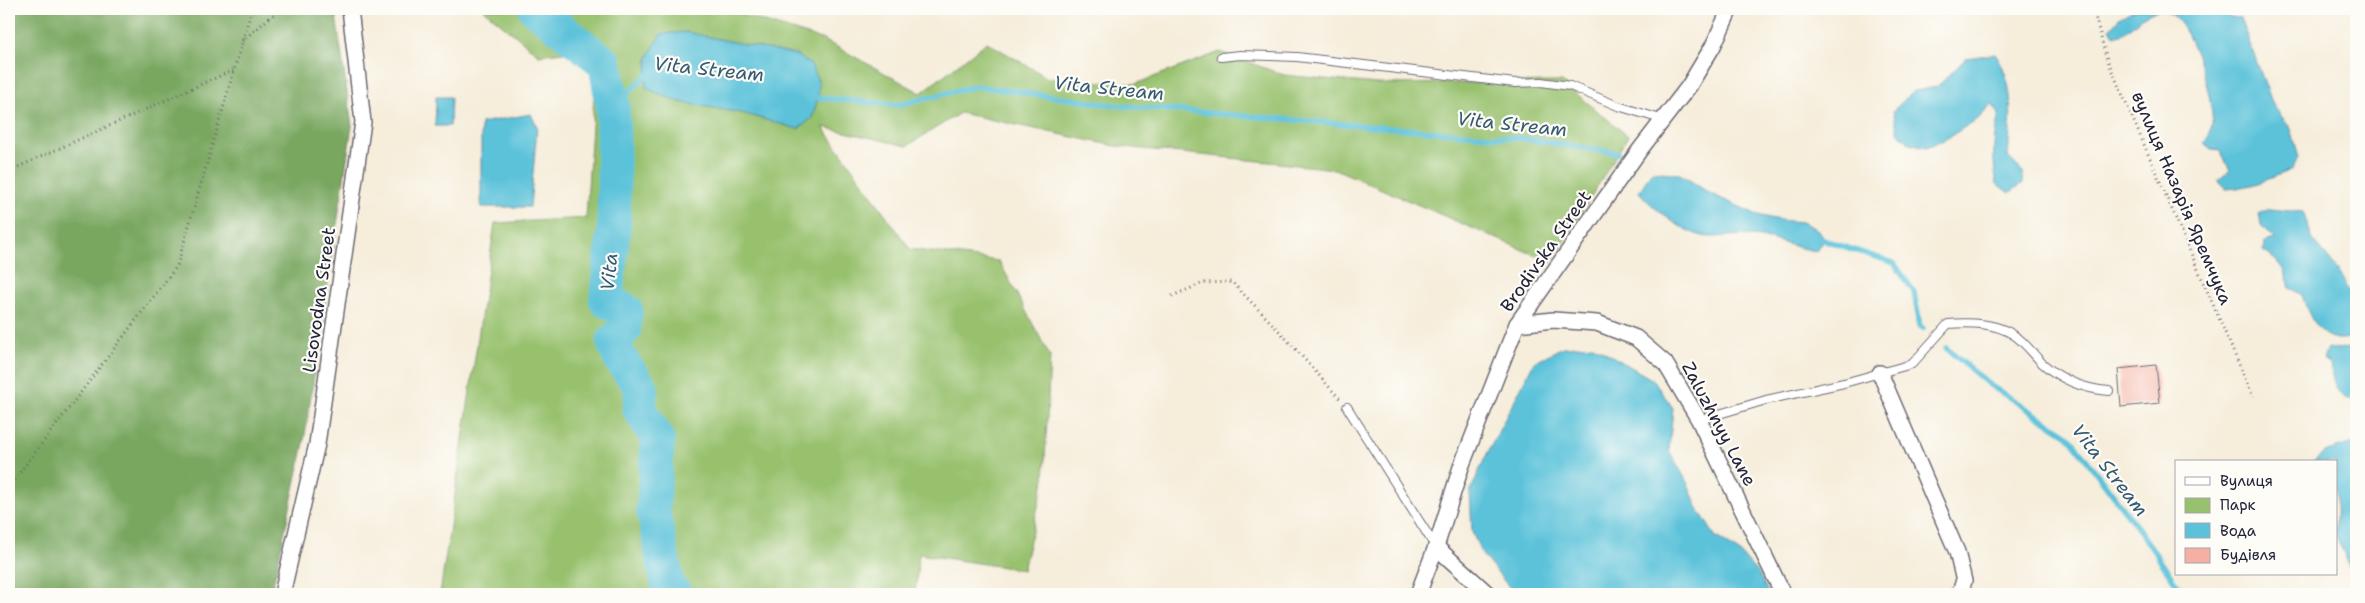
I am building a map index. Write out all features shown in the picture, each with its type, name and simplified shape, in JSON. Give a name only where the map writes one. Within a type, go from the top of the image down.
[{"type":"street","name":"Lisovodna Street","points":[[282,594],[316,444],[363,122],[350,9]]},
{"type":"street","name":"Brodivska Street","points":[[1418,594],[1436,547],[1461,467],[1517,324],[1639,151],[1689,86],[1713,46],[1730,9]]},
{"type":"street","name":"Zaluzhnyy Lane","points":[[1517,324],[1553,320],[1596,323],[1636,338],[1666,364],[1699,420],[1783,594]]},
{"type":"street","points":[[1880,373],[1957,552],[1964,581],[1959,594]]},
{"type":"street","points":[[1436,547],[1488,594]]},
{"type":"lane","points":[[1221,57],[1240,55],[1297,57],[1515,83],[1541,82],[1570,86],[1618,106],[1664,120]]},
{"type":"lane","points":[[1699,420],[1766,400],[1912,364],[1948,324],[1971,322],[1996,328],[2017,337],[2043,364],[2063,378],[2092,390],[2109,391]]},
{"type":"lane","points":[[1347,407],[1436,547]]},
{"type":"path","points":[[9,494],[11,484],[176,266],[252,9]]},
{"type":"path","points":[[242,42],[280,9]]},
{"type":"path","name":"вулиця Назарія Яремчука","points":[[2093,9],[2107,59],[2253,396]]},
{"type":"path","points":[[9,171],[234,70]]},
{"type":"path","points":[[1172,296],[1203,283],[1232,282],[1282,334],[1347,407]]},
{"type":"green space","points":[[9,9],[335,9],[352,126],[303,448],[271,594],[9,594]]},
{"type":"green space","points":[[483,9],[723,9],[824,40],[921,93],[987,42],[1048,78],[1135,84],[1220,52],[1284,75],[1377,84],[1562,82],[1628,136],[1551,262],[1335,169],[1115,146],[960,113],[907,146],[823,127],[910,249],[999,261],[1050,356],[1044,481],[1023,570],[919,554],[915,594],[440,594],[495,223],[586,218],[596,66],[580,50],[539,55]]},
{"type":"water","points":[[2135,9],[2159,9],[2141,18],[2124,33],[2114,36],[2110,29],[2119,18]]},
{"type":"water","points":[[2162,9],[2197,9],[2206,14],[2240,18],[2273,105],[2291,129],[2299,157],[2292,169],[2243,187],[2226,189],[2218,181],[2230,170],[2220,150],[2211,149],[2204,143],[2211,130],[2212,114],[2202,70],[2184,29],[2176,18]]},
{"type":"water","points":[[686,32],[796,55],[811,65],[819,83],[818,98],[812,118],[798,129],[742,113],[679,102],[646,88],[648,57],[661,34]]},
{"type":"water","points":[[1995,54],[2007,78],[2009,91],[2011,117],[2008,157],[2023,172],[2023,183],[2009,193],[1997,184],[1994,149],[1999,114],[1992,103],[1979,118],[1946,139],[1927,147],[1909,143],[1898,132],[1893,111],[1913,91],[1937,87],[1966,58]]},
{"type":"water","points":[[436,97],[451,97],[450,126],[435,126]]},
{"type":"water","points":[[531,114],[537,127],[530,207],[481,207],[481,123]]},
{"type":"water","points":[[1652,171],[1680,174],[1711,194],[1758,215],[1779,220],[1802,222],[1818,230],[1825,240],[1816,251],[1760,237],[1742,235],[1710,237],[1691,232],[1671,220],[1639,192]]},
{"type":"water","points":[[2269,209],[2303,212],[2313,240],[2337,269],[2356,303],[2356,336],[2344,339],[2334,338],[2320,330],[2309,314],[2302,295],[2290,288],[2281,266],[2263,251],[2264,242],[2274,239],[2261,225],[2259,214]]},
{"type":"water","points":[[1593,345],[1653,380],[1673,408],[1669,450],[1688,484],[1698,509],[1715,536],[1739,552],[1759,575],[1769,594],[1515,594],[1483,556],[1472,532],[1470,492],[1484,460],[1534,362],[1563,347]]},
{"type":"water","points":[[2356,346],[2356,399],[2349,399],[2344,397],[2336,388],[2330,363],[2323,359],[2327,348],[2339,350]]},
{"type":"water","points":[[2356,442],[2356,581],[2338,540],[2338,460],[2315,460],[2324,452]]},
{"type":"building","points":[[2156,365],[2160,403],[2121,407],[2118,369]]},
{"type":"waterway","name":"Vita","points":[[535,9],[605,63],[613,107],[614,228],[606,301],[626,310],[624,330],[613,342],[619,357],[642,389],[639,409],[658,439],[653,510],[669,590],[675,594]]},
{"type":"waterway","name":"Vita Stream","points":[[613,107],[647,75],[654,76]]},
{"type":"waterway","name":"Vita Stream","points":[[811,97],[898,105],[976,86],[1112,105],[1526,139],[1618,153]]},
{"type":"waterway","name":"Vita Stream","points":[[1818,238],[1894,263],[1914,292],[1920,326],[1923,328]]},
{"type":"waterway","name":"Vita Stream","points":[[1946,348],[1988,384],[2068,435],[2140,531],[2183,594]]}]
